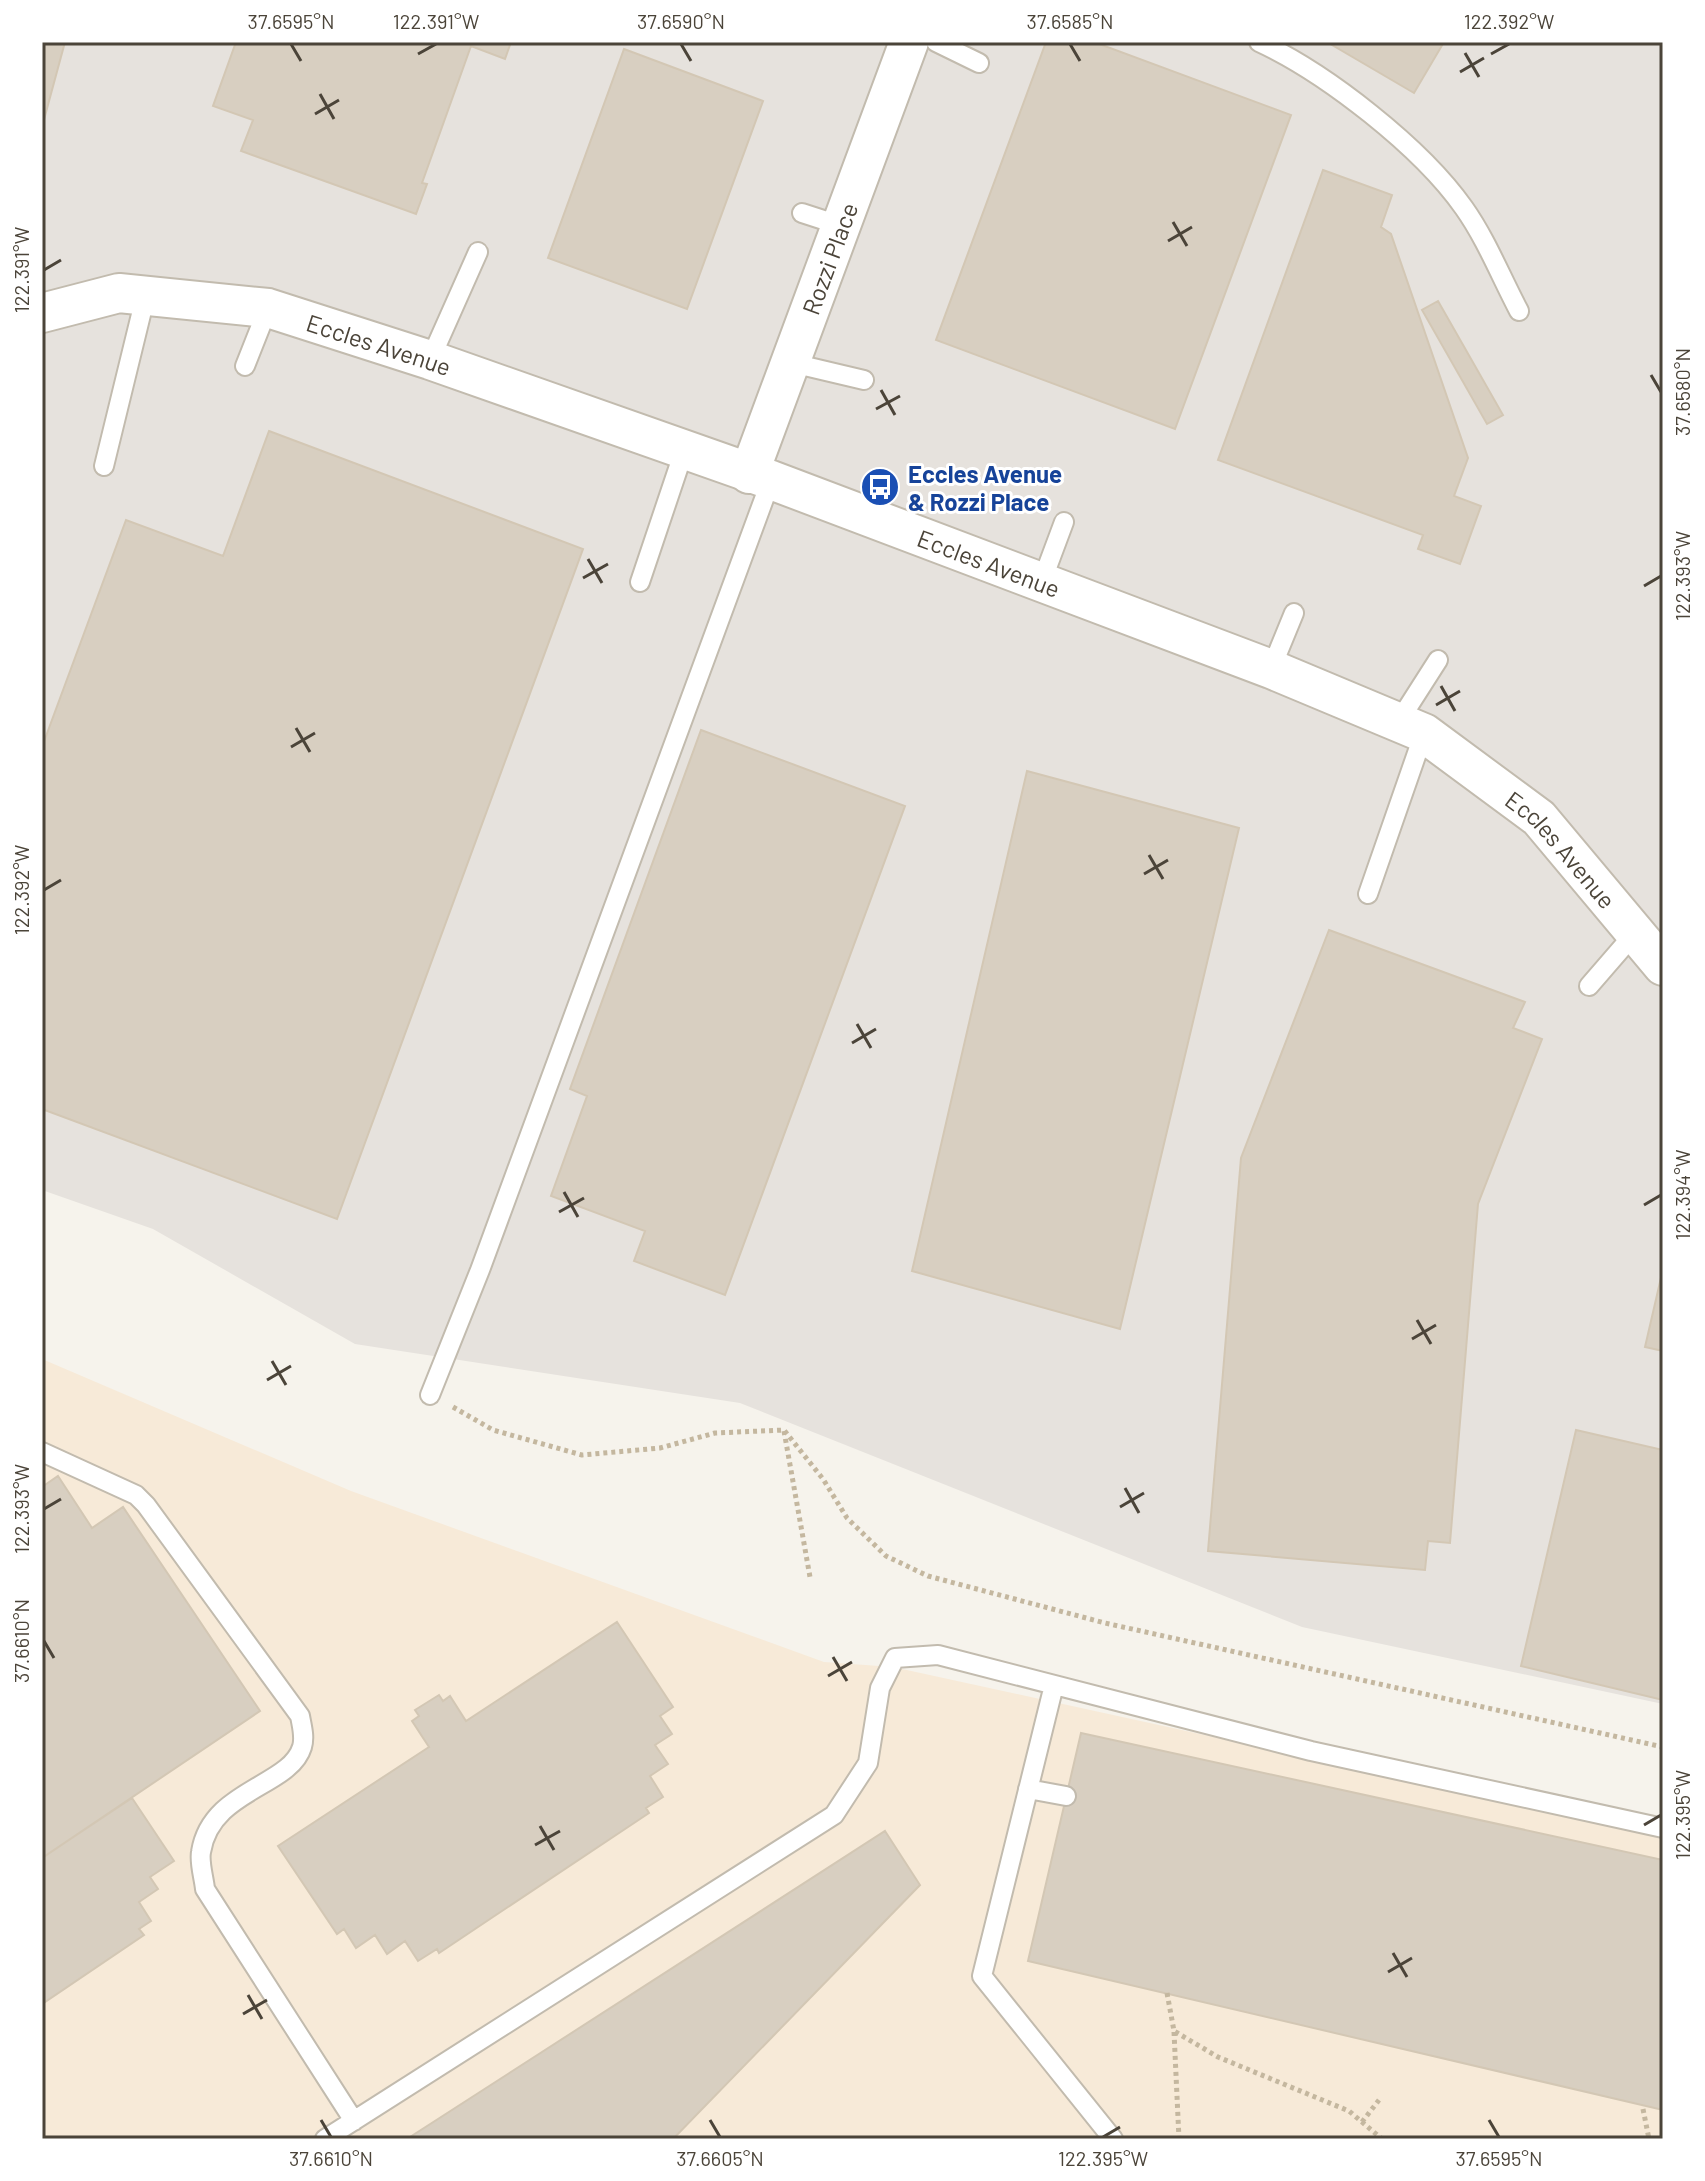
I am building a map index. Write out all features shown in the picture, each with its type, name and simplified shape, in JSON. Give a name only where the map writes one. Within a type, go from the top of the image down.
[{"type":"street","name":"Rozzi Place","points":[[760,477],[792,363],[909,42]]},
{"type":"street","name":"Eccles Avenue","points":[[42,313],[119,293],[268,308],[430,360],[760,477],[1271,669],[1412,727],[1539,818],[1663,966]]},
{"type":"lane","points":[[936,42],[979,63]]},
{"type":"lane","points":[[1259,42],[1326,82],[1380,122],[1429,166],[1464,208],[1519,311]]},
{"type":"lane","points":[[802,213],[842,226]]},
{"type":"lane","points":[[430,360],[478,252]]},
{"type":"lane","points":[[104,466],[146,294]]},
{"type":"lane","points":[[245,366],[268,308]]},
{"type":"lane","points":[[792,363],[864,380]]},
{"type":"lane","points":[[640,582],[684,451]]},
{"type":"lane","points":[[430,1395],[485,1255],[760,477]]},
{"type":"lane","points":[[1042,581],[1064,522]]},
{"type":"lane","points":[[1271,669],[1294,613]]},
{"type":"lane","points":[[1368,894],[1412,727],[1438,660]]},
{"type":"lane","points":[[1589,986],[1634,934]]},
{"type":"lane","points":[[42,1452],[136,1495],[146,1505],[300,1716],[302,1749],[290,1767],[246,1793],[213,1819],[201,1853],[205,1889],[354,2121]]},
{"type":"lane","points":[[325,2139],[834,1815],[868,1763],[880,1688],[895,1658],[938,1655],[1311,1751],[1663,1828]]},
{"type":"lane","points":[[1054,1685],[982,1976],[1113,2139]]},
{"type":"lane","points":[[1028,1789],[1066,1796]]},
{"type":"path","points":[[430,1395],[493,1430],[582,1455],[660,1448],[715,1433],[784,1430]]},
{"type":"path","points":[[784,1430],[810,1577]]},
{"type":"path","points":[[784,1430],[823,1479],[847,1518],[886,1556],[928,1576],[1105,1623],[1663,1747]]},
{"type":"path","points":[[1167,1993],[1174,2031],[1179,2139]]},
{"type":"path","points":[[1174,2031],[1218,2057],[1349,2111],[1382,2139]]},
{"type":"path","points":[[1362,2122],[1379,2100]]},
{"type":"path","points":[[1643,2109],[1649,2139]]},
{"type":"shaded area","points":[[42,42],[1663,42],[1663,1704],[1302,1627],[740,1403],[355,1344],[153,1229],[42,1190]]},
{"type":"shaded area","points":[[42,1359],[351,1491],[824,1662],[893,1667],[1663,1835],[1663,2139],[42,2139]]},
{"type":"building","points":[[42,42],[65,42],[42,127]]},
{"type":"building","points":[[236,42],[511,42],[505,59],[471,46],[422,183],[427,184],[416,214],[241,151],[253,120],[213,106]]},
{"type":"building","points":[[1046,42],[1094,42],[1291,115],[1175,429],[936,340]]},
{"type":"building","points":[[1327,42],[1444,42],[1414,93]]},
{"type":"building","points":[[624,49],[763,101],[687,309],[548,258]]},
{"type":"building","points":[[1323,170],[1392,195],[1381,227],[1391,234],[1468,458],[1454,496],[1481,506],[1460,564],[1418,549],[1423,535],[1218,460]]},
{"type":"building","points":[[1438,301],[1503,415],[1487,424],[1422,310]]},
{"type":"building","points":[[269,431],[583,549],[337,1219],[42,1109],[42,747],[126,520],[223,556]]},
{"type":"building","points":[[701,730],[905,806],[725,1295],[634,1261],[645,1231],[551,1196],[587,1096],[570,1089]]},
{"type":"building","points":[[1027,771],[1239,828],[1120,1329],[912,1271]]},
{"type":"building","points":[[1329,930],[1525,1002],[1513,1028],[1542,1039],[1478,1204],[1450,1543],[1428,1541],[1425,1570],[1208,1551],[1241,1158]]},
{"type":"building","points":[[1663,1269],[1663,1351],[1645,1347]]},
{"type":"building","points":[[1576,1430],[1663,1450],[1663,1700],[1521,1666]]},
{"type":"building","points":[[58,1476],[92,1528],[123,1507],[260,1711],[42,1858],[42,1487]]},
{"type":"building","points":[[617,1622],[673,1707],[660,1716],[672,1734],[655,1745],[668,1764],[650,1776],[663,1797],[646,1808],[649,1813],[439,1953],[437,1949],[418,1961],[405,1941],[387,1954],[375,1935],[356,1948],[344,1929],[337,1934],[278,1846],[429,1747],[412,1721],[419,1716],[415,1710],[439,1695],[443,1701],[450,1696],[466,1721]]},
{"type":"building","points":[[1081,1733],[1663,1860],[1663,2110],[1028,1961]]},
{"type":"building","points":[[132,1798],[174,1861],[150,1877],[158,1889],[139,1902],[151,1921],[139,1929],[144,1935],[42,2004],[42,1858]]},
{"type":"building","points":[[885,1831],[920,1885],[673,2139],[407,2139]]},
{"type":"place","name":"Eccles Avenue & Rozzi Place","points":[[880,487]]}]
